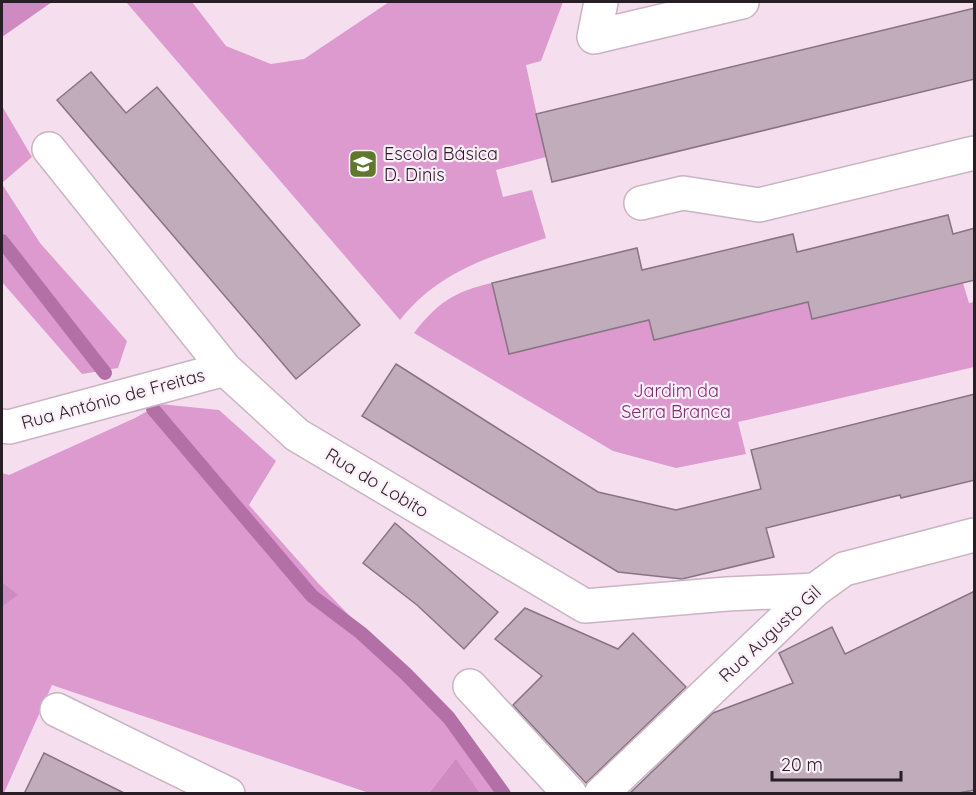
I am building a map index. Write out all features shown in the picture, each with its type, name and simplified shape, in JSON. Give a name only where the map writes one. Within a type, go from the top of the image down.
[{"type":"street","points":[[601,2],[594,36],[742,2]]},
{"type":"street","name":"Rua do Lobito","points":[[49,149],[225,369],[297,435],[585,606],[727,594],[815,590]]},
{"type":"street","points":[[641,203],[683,193],[759,205],[975,153]]},
{"type":"street","name":"Rua António de Freitas","points":[[2,426],[9,427],[225,369]]},
{"type":"street","name":"Rua Augusto Gil","points":[[601,794],[815,590],[844,569],[975,535]]},
{"type":"street","points":[[470,686],[570,794]]},
{"type":"street","points":[[57,710],[228,794]]},
{"type":"green space","name":"Escola Básica D. Dinis","points":[[126,2],[192,2],[226,46],[271,64],[304,59],[389,2],[563,2],[541,61],[526,65],[546,157],[496,170],[503,197],[532,190],[546,238],[485,260],[448,277],[415,303],[400,320]]},
{"type":"green space","points":[[2,106],[32,157],[2,183]]},
{"type":"green space","points":[[2,184],[40,243],[127,341],[118,368],[82,374],[2,282]]},
{"type":"green space","name":"Jardim da Serra Branca","points":[[492,283],[510,354],[649,320],[654,339],[808,302],[813,319],[963,283],[969,303],[974,302],[974,367],[738,422],[746,454],[676,468],[613,451],[414,333],[439,306],[457,294]]},
{"type":"green space","points":[[160,404],[219,410],[276,461],[249,505],[318,583],[477,748],[511,793],[480,793],[456,758],[429,793],[369,793],[52,685],[4,793],[2,793],[2,607],[17,595],[2,582],[2,473],[9,475],[135,418]]},
{"type":"shaded area","points":[[2,2],[52,2],[2,37]]},
{"type":"shaded area","points":[[2,582],[18,595],[2,607]]},
{"type":"shaded area","points":[[456,758],[480,793],[429,793]]},
{"type":"building","points":[[975,8],[975,79],[552,182],[536,114]]},
{"type":"building","points":[[91,72],[126,113],[157,87],[360,325],[296,379],[57,100]]},
{"type":"building","points":[[948,215],[953,234],[975,228],[975,280],[812,319],[808,302],[654,340],[649,320],[509,354],[492,283],[637,248],[642,270],[793,234],[797,252]]},
{"type":"building","points":[[396,364],[598,492],[676,510],[761,489],[751,450],[975,394],[975,480],[901,498],[900,495],[766,528],[774,557],[682,579],[618,572],[362,416]]},
{"type":"building","points":[[395,523],[498,612],[464,649],[417,605],[363,563]]},
{"type":"building","points":[[975,591],[975,790],[952,794],[629,794],[713,713],[793,683],[779,653],[832,627],[845,654]]},
{"type":"building","points":[[525,608],[618,649],[633,633],[686,687],[586,783],[513,705],[542,676],[495,639]]},
{"type":"building","points":[[44,753],[126,794],[24,794]]},
{"type":"waterway","points":[[2,241],[105,373]]},
{"type":"waterway","points":[[153,409],[312,596],[361,633],[449,718],[504,794]]},
{"type":"place","name":"Escola Básica D. Dinis","points":[[363,164]]}]
